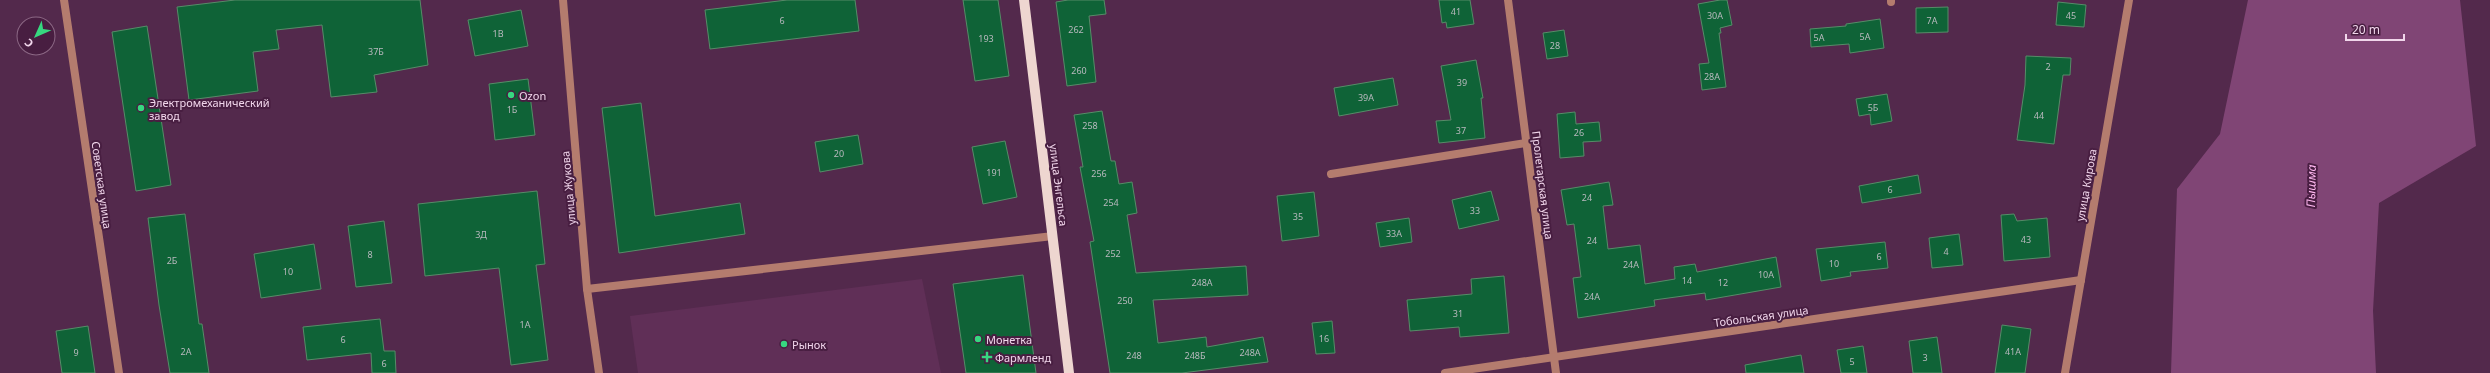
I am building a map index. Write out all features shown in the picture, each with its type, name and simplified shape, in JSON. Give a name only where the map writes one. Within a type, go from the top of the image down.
[{"type":"main road","name":"улица Энгельса","points":[[1024,0],[1069,373]]},
{"type":"street","name":"Советская улица","points":[[64,0],[119,373]]},
{"type":"street","name":"улица Жукова","points":[[563,0],[587,289],[599,373]]},
{"type":"street","name":"Пролетарская улица","points":[[1508,0],[1556,373]]},
{"type":"street","name":"улица Кирова","points":[[2065,373],[2129,0]]},
{"type":"street","points":[[1331,174],[1526,143]]},
{"type":"street","points":[[587,289],[1053,236]]},
{"type":"street","name":"Тобольская улица","points":[[1445,373],[2081,280]]},
{"type":"shaded area","name":"Рынок","points":[[922,279],[941,373],[638,373],[630,316]]},
{"type":"water","name":"Пышма","points":[[2248,0],[2460,0],[2476,146],[2379,203],[2373,311],[2376,373],[2171,373],[2177,189],[2220,134]]},
{"type":"building","points":[[235,0],[420,0],[428,65],[374,75],[377,92],[331,97],[322,25],[276,30],[279,49],[253,52],[258,91],[189,100],[177,7]]},
{"type":"building","points":[[787,0],[855,0],[859,31],[710,49],[705,10]]},
{"type":"building","points":[[963,0],[998,0],[1009,76],[975,81]]},
{"type":"building","points":[[1068,0],[1104,0],[1106,14],[1089,16],[1096,82],[1067,86],[1056,2]]},
{"type":"building","points":[[1439,0],[1470,0],[1474,24],[1447,28],[1446,22],[1442,23]]},
{"type":"building","points":[[1727,0],[1732,25],[1720,28],[1721,33],[1719,33],[1726,87],[1702,90],[1699,64],[1709,63],[1698,4]]},
{"type":"building","points":[[2058,2],[2086,5],[2084,27],[2056,25]]},
{"type":"building","points":[[1948,7],[1948,32],[1916,33],[1916,8]]},
{"type":"building","points":[[521,10],[528,46],[475,56],[468,20]]},
{"type":"building","points":[[1880,19],[1884,48],[1850,53],[1849,44],[1811,47],[1810,29],[1846,26],[1846,24]]},
{"type":"building","name":"Электромеханический завод","points":[[147,26],[171,185],[136,191],[112,32]]},
{"type":"building","points":[[1564,30],[1568,56],[1547,59],[1543,33]]},
{"type":"building","points":[[2026,56],[2071,58],[2070,75],[2063,75],[2054,144],[2017,140],[2025,85]]},
{"type":"building","points":[[1476,60],[1483,98],[1481,98],[1485,138],[1439,143],[1436,121],[1451,120],[1441,66]]},
{"type":"building","points":[[1393,78],[1398,105],[1339,116],[1334,88]]},
{"type":"building","points":[[528,79],[535,135],[495,140],[489,84]]},
{"type":"building","points":[[1887,94],[1892,121],[1871,125],[1870,114],[1859,116],[1856,99]]},
{"type":"building","points":[[641,103],[655,216],[740,203],[745,234],[619,253],[602,108]]},
{"type":"building","points":[[1102,111],[1111,161],[1115,161],[1119,184],[1132,182],[1137,213],[1127,215],[1136,273],[1246,266],[1248,295],[1153,300],[1158,343],[1206,337],[1207,347],[1263,337],[1268,362],[1182,373],[1110,373],[1090,242],[1094,241],[1080,167],[1083,167],[1074,115]]},
{"type":"building","points":[[1575,112],[1576,124],[1599,122],[1601,141],[1583,142],[1584,156],[1560,158],[1557,114]]},
{"type":"building","points":[[858,135],[863,164],[820,172],[815,142]]},
{"type":"building","points":[[1005,141],[1017,197],[983,204],[972,147]]},
{"type":"building","points":[[1918,175],[1921,193],[1862,203],[1859,186]]},
{"type":"building","points":[[1609,182],[1613,205],[1603,206],[1608,249],[1640,245],[1645,284],[1675,279],[1674,267],[1695,264],[1697,272],[1776,257],[1781,287],[1706,300],[1705,293],[1654,300],[1655,306],[1578,318],[1573,278],[1581,277],[1574,224],[1567,225],[1561,190]]},
{"type":"building","points":[[537,191],[545,264],[536,265],[548,360],[511,365],[499,268],[425,276],[418,204]]},
{"type":"building","points":[[1491,191],[1499,220],[1459,229],[1452,200]]},
{"type":"building","points":[[1314,192],[1319,236],[1282,241],[1277,196]]},
{"type":"building","points":[[185,214],[199,324],[202,324],[209,373],[170,373],[159,305],[148,218]]},
{"type":"building","points":[[2014,214],[2017,221],[2047,218],[2050,257],[2004,261],[2001,215]]},
{"type":"building","points":[[1409,218],[1412,242],[1380,247],[1376,223]]},
{"type":"building","points":[[384,221],[392,283],[356,287],[348,226]]},
{"type":"building","points":[[1959,234],[1963,265],[1932,268],[1929,238]]},
{"type":"building","points":[[1885,242],[1888,268],[1850,272],[1851,276],[1821,281],[1816,249]]},
{"type":"building","points":[[314,244],[321,289],[261,298],[254,254]]},
{"type":"building","points":[[1023,275],[1036,373],[966,373],[953,284]]},
{"type":"building","points":[[1504,276],[1509,333],[1460,337],[1459,327],[1410,331],[1407,300],[1472,294],[1471,279]]},
{"type":"building","points":[[380,319],[384,351],[395,351],[396,373],[372,373],[371,353],[307,360],[303,327]]},
{"type":"building","points":[[1332,321],[1335,353],[1316,354],[1312,323]]},
{"type":"building","points":[[2002,325],[2031,329],[2025,373],[1995,373]]},
{"type":"building","points":[[88,326],[95,373],[62,373],[56,331]]},
{"type":"building","points":[[1937,337],[1942,373],[1913,373],[1909,341]]},
{"type":"building","points":[[1863,346],[1867,373],[1841,373],[1837,350]]},
{"type":"building","points":[[1801,355],[1804,373],[1746,373],[1745,365]]},
{"type":"place","name":"Ozon","points":[[511,95]]},
{"type":"place","name":"Электромеханический завод","points":[[141,108]]},
{"type":"place","name":"Монетка","points":[[978,339]]},
{"type":"place","name":"Рынок","points":[[784,344]]},
{"type":"place","name":"Фармленд","points":[[987,357]]}]
